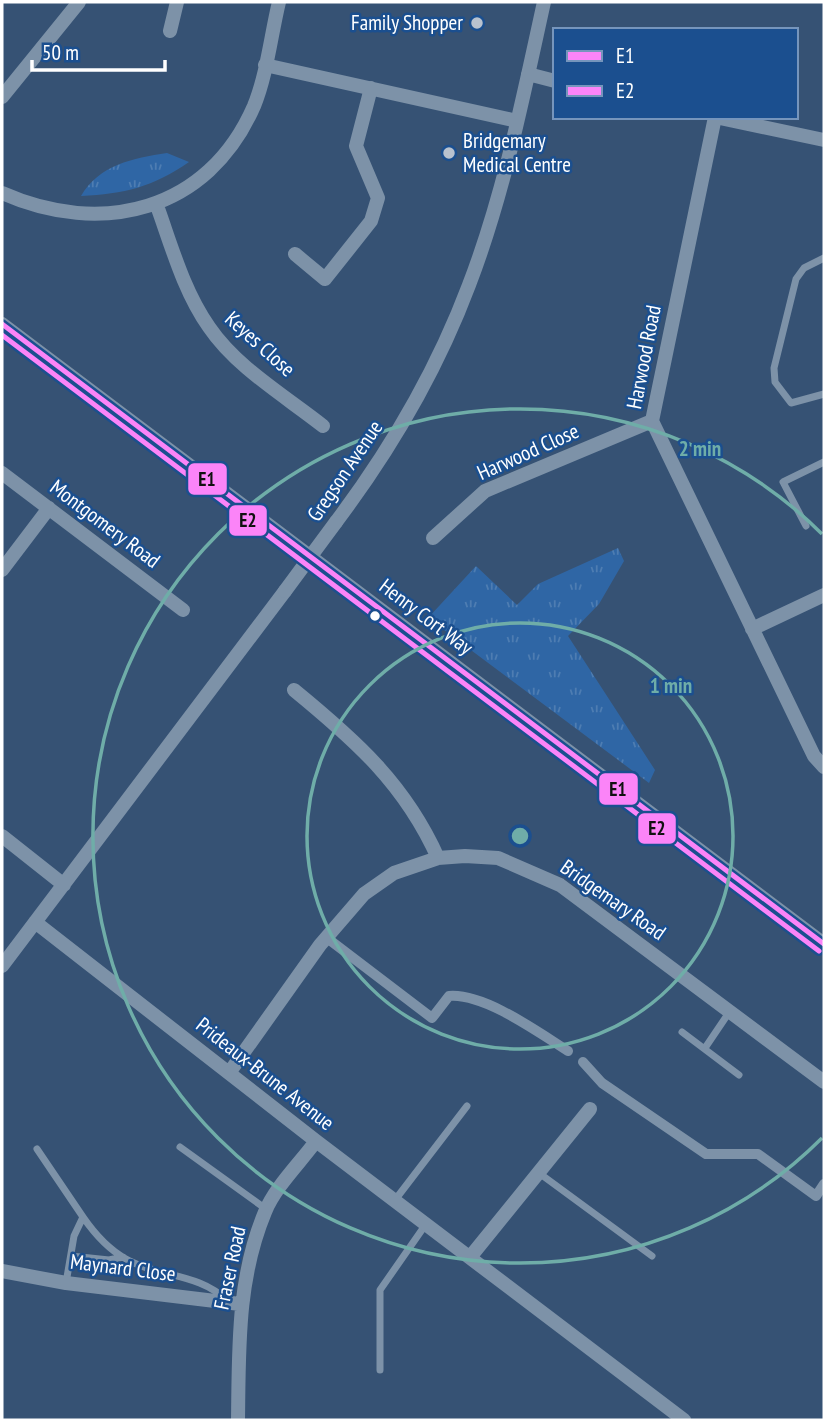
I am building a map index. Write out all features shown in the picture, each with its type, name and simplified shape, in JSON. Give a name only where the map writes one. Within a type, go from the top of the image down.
[{"type":"street","points":[[2,97],[79,2]]},
{"type":"street","points":[[170,31],[177,2]]},
{"type":"street","points":[[2,193],[37,207],[73,215],[102,216],[130,212],[156,202],[206,173],[225,154],[254,104],[279,2]]},
{"type":"street","name":"Gregson Avenue","points":[[2,966],[285,591],[402,425],[446,340],[487,233],[517,121],[544,2]]},
{"type":"street","points":[[265,65],[517,121]]},
{"type":"street","points":[[528,74],[553,80]]},
{"type":"street","points":[[295,254],[325,279],[371,222],[378,198],[356,146],[371,88]]},
{"type":"street","name":"Harwood Road","points":[[715,119],[652,421],[814,756],[824,768]]},
{"type":"street","points":[[724,119],[824,140]]},
{"type":"street","name":"Keyes Close","points":[[156,202],[189,291],[210,329],[233,354],[323,426]]},
{"type":"street","name":"Henry Cort Way","points":[[2,324],[824,944]]},
{"type":"street","name":"Harwood Close","points":[[433,538],[485,491],[652,421]]},
{"type":"street","name":"Montgomery Road","points":[[2,472],[183,610]]},
{"type":"street","points":[[2,570],[49,508]]},
{"type":"street","points":[[752,629],[824,595]]},
{"type":"street","points":[[293,690],[350,736],[401,791],[424,826],[438,858]]},
{"type":"street","points":[[2,836],[64,885]]},
{"type":"street","name":"Bridgemary Road","points":[[229,1073],[327,938],[374,887],[394,873],[438,858],[465,856],[498,858],[560,885],[824,1082]]},
{"type":"street","name":"Prideaux-Brune Avenue","points":[[35,922],[316,1141],[684,1420]]},
{"type":"street","points":[[327,938],[432,1018],[449,996],[464,995],[528,1025],[568,1051]]},
{"type":"street","points":[[583,1062],[602,1083],[706,1154],[758,1154],[816,1196],[824,1184]]},
{"type":"street","points":[[471,1256],[590,1109]]},
{"type":"street","name":"Fraser Road","points":[[238,1420],[234,1303],[266,1209],[316,1141]]},
{"type":"street","name":"Maynard Close","points":[[2,1271],[66,1283],[234,1303]]},
{"type":"lane","points":[[824,258],[804,268],[796,279],[775,368],[775,382],[791,403],[824,394]]},
{"type":"lane","points":[[806,526],[783,482],[824,462]]},
{"type":"lane","points":[[705,1048],[730,1011]]},
{"type":"lane","points":[[682,1032],[738,1075]]},
{"type":"lane","points":[[395,1199],[467,1106]]},
{"type":"lane","points":[[180,1147],[266,1209]]},
{"type":"lane","points":[[37,1149],[97,1236],[123,1257],[209,1286],[234,1303]]},
{"type":"lane","points":[[538,1173],[652,1256]]},
{"type":"lane","points":[[66,1283],[76,1228],[83,1217]]},
{"type":"lane","points":[[380,1370],[380,1290],[427,1223]]},
{"type":"lane","points":[[72,1256],[109,1260],[123,1257]]},
{"type":"green space","points":[[167,153],[189,162],[163,178],[138,188],[81,196],[88,185],[107,170],[142,157]]},
{"type":"green space","points":[[618,548],[624,561],[599,604],[568,636],[655,770],[649,783],[428,618],[476,566],[517,605],[538,584]]},
{"type":"transit line","name":"E1","points":[[2,324],[824,944]]},
{"type":"transit line","name":"E2","points":[[2,335],[819,951]]},
{"type":"place","name":"Family Shopper","points":[[477,23]]},
{"type":"place","name":"Bridgemary Medical Centre","points":[[449,153]]}]
